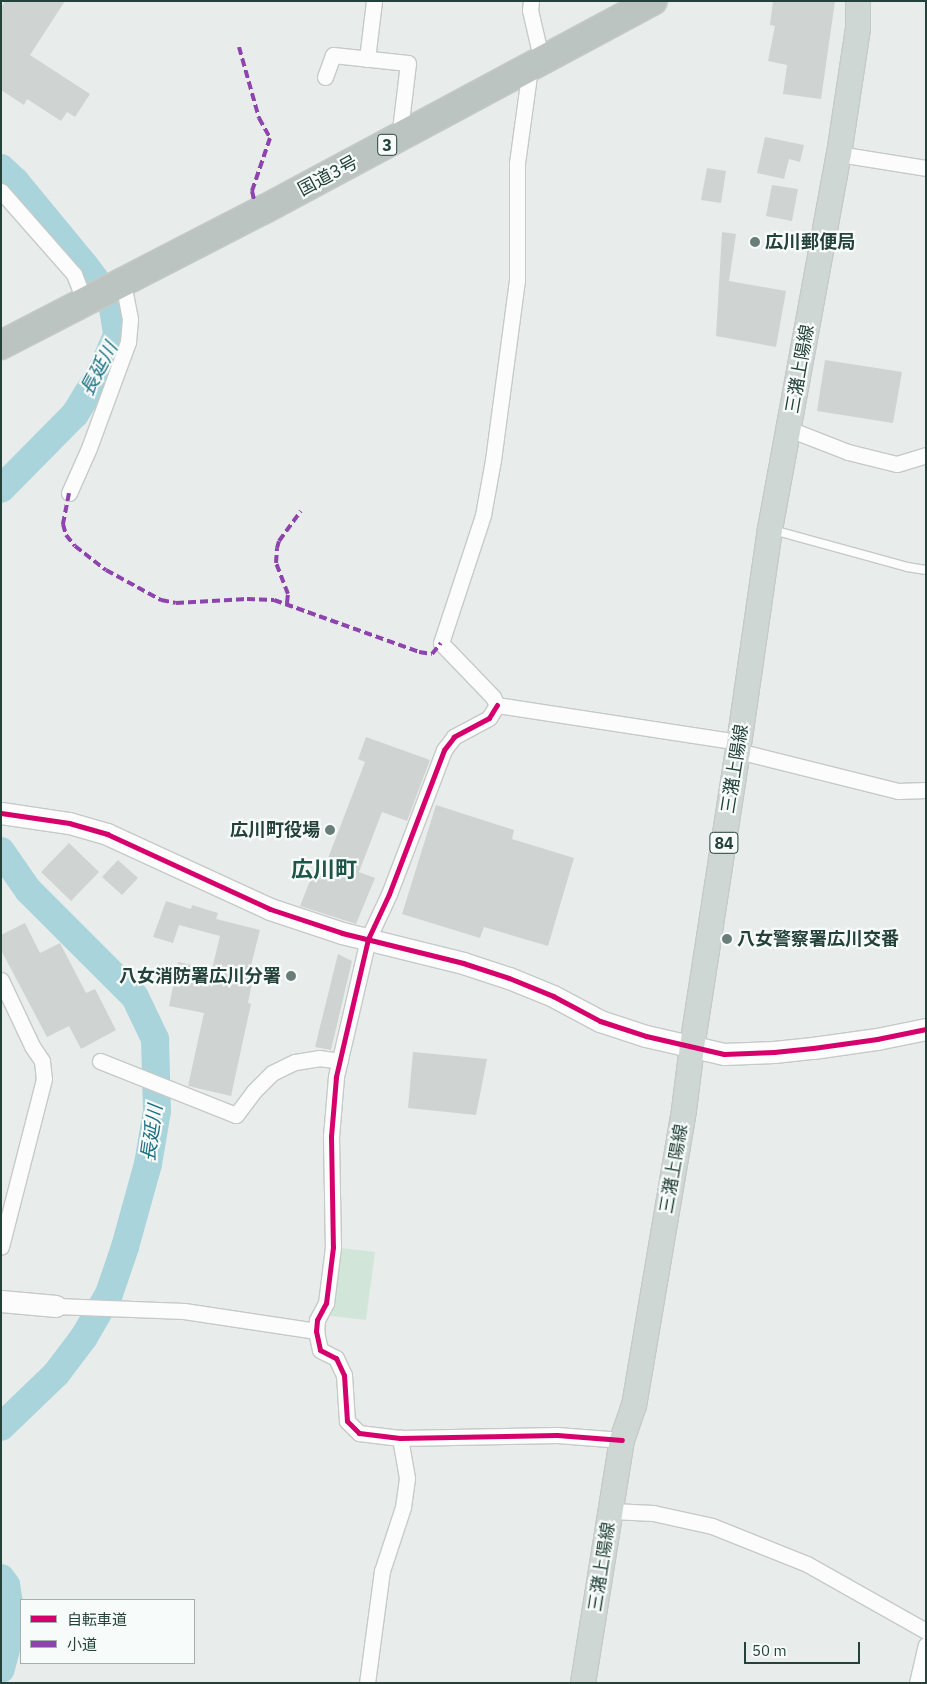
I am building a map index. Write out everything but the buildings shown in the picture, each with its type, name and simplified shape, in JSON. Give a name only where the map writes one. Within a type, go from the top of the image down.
[{"type":"highway","name":"国道3号","points":[[1,345],[121,285],[536,65],[652,1]]},
{"type":"main road","name":"三潴上陽線","points":[[583,1683],[622,1440],[634,1406],[684,1110],[770,529],[839,154],[858,28],[858,1]]},
{"type":"street","points":[[367,59],[374,1]]},
{"type":"street","points":[[497,705],[493,697],[441,643],[482,515],[493,460],[516,280],[517,163],[536,65],[530,10],[531,1]]},
{"type":"street","points":[[325,77],[333,55],[408,63],[399,138]]},
{"type":"street","points":[[839,154],[926,168]]},
{"type":"street","points":[[1,191],[18,207],[74,274],[88,301]]},
{"type":"street","points":[[69,493],[89,448],[128,342],[130,319],[121,285]]},
{"type":"street","points":[[789,429],[848,452],[897,464],[926,455]]},
{"type":"street","points":[[497,705],[739,747],[898,791],[926,790]]},
{"type":"street","points":[[497,705],[489,718],[454,737],[444,750],[389,894],[368,939],[336,1077],[331,1136],[333,1247],[326,1303],[317,1320],[316,1331],[320,1350],[336,1358],[344,1375],[348,1421],[359,1433],[400,1438],[557,1435],[622,1440]]},
{"type":"street","points":[[1,813],[68,823],[108,834],[270,910],[342,933],[509,978],[553,996],[600,1021],[646,1036],[692,1047],[724,1054],[774,1052],[877,1040],[926,1029]]},
{"type":"street","points":[[1,980],[32,1046],[42,1061],[44,1078],[1,1247]]},
{"type":"street","points":[[100,1061],[236,1115],[272,1073],[295,1062],[319,1058],[340,1060]]},
{"type":"street","points":[[1,1301],[56,1306],[184,1311],[316,1331]]},
{"type":"street","points":[[367,1683],[382,1572],[403,1507],[407,1478],[400,1438]]},
{"type":"street","points":[[612,1510],[653,1513],[712,1526],[807,1564],[926,1632]]},
{"type":"street","points":[[916,1683],[926,1645]]},
{"type":"lane","points":[[770,529],[907,567],[926,570]]},
{"type":"green space","points":[[341,1248],[375,1252],[366,1320],[331,1316],[337,1252]]},
{"type":"waterway","name":"長延川","points":[[1,168],[15,181],[112,302],[117,335],[102,370],[75,414],[1,489]]},
{"type":"waterway","name":"長延川","points":[[1,851],[28,890],[135,997],[155,1039],[157,1111],[148,1164],[125,1247],[109,1294],[84,1337],[56,1374],[1,1427]]},
{"type":"waterway","name":"長延川","points":[[1,1578],[6,1585],[9,1605],[8,1642],[1,1669]]},
{"type":"marked path","points":[[239,47],[259,118],[270,138],[252,191],[254,200]]},
{"type":"marked path","points":[[69,493],[63,524],[66,535],[75,546],[106,570],[161,600],[176,603],[247,599],[274,600],[419,652],[432,654],[441,643]]},
{"type":"marked path","points":[[287,603],[288,594],[276,563],[277,548],[279,541],[301,511]]},
{"type":"cycle path","points":[[497,705],[489,718],[454,737],[444,750],[389,894],[368,939],[336,1077],[331,1136],[333,1247],[326,1303],[317,1320],[316,1331],[320,1350],[336,1358],[344,1375],[347,1421],[359,1433],[400,1438],[557,1435],[622,1440]]},
{"type":"cycle path","points":[[1,813],[69,823],[107,834],[270,909],[342,933],[463,963],[509,978],[553,996],[600,1021],[646,1036],[724,1054],[813,1048],[877,1039],[926,1029]]},
{"type":"place","name":"広川郵便局","points":[[755,242]]},
{"type":"place","name":"広川町役場","points":[[330,830]]},
{"type":"place","name":"八女警察署広川交番","points":[[727,939]]},
{"type":"place","name":"八女消防署広川分署","points":[[291,976]]},
{"type":"district","name":"広川町","points":[[324,869]]}]
